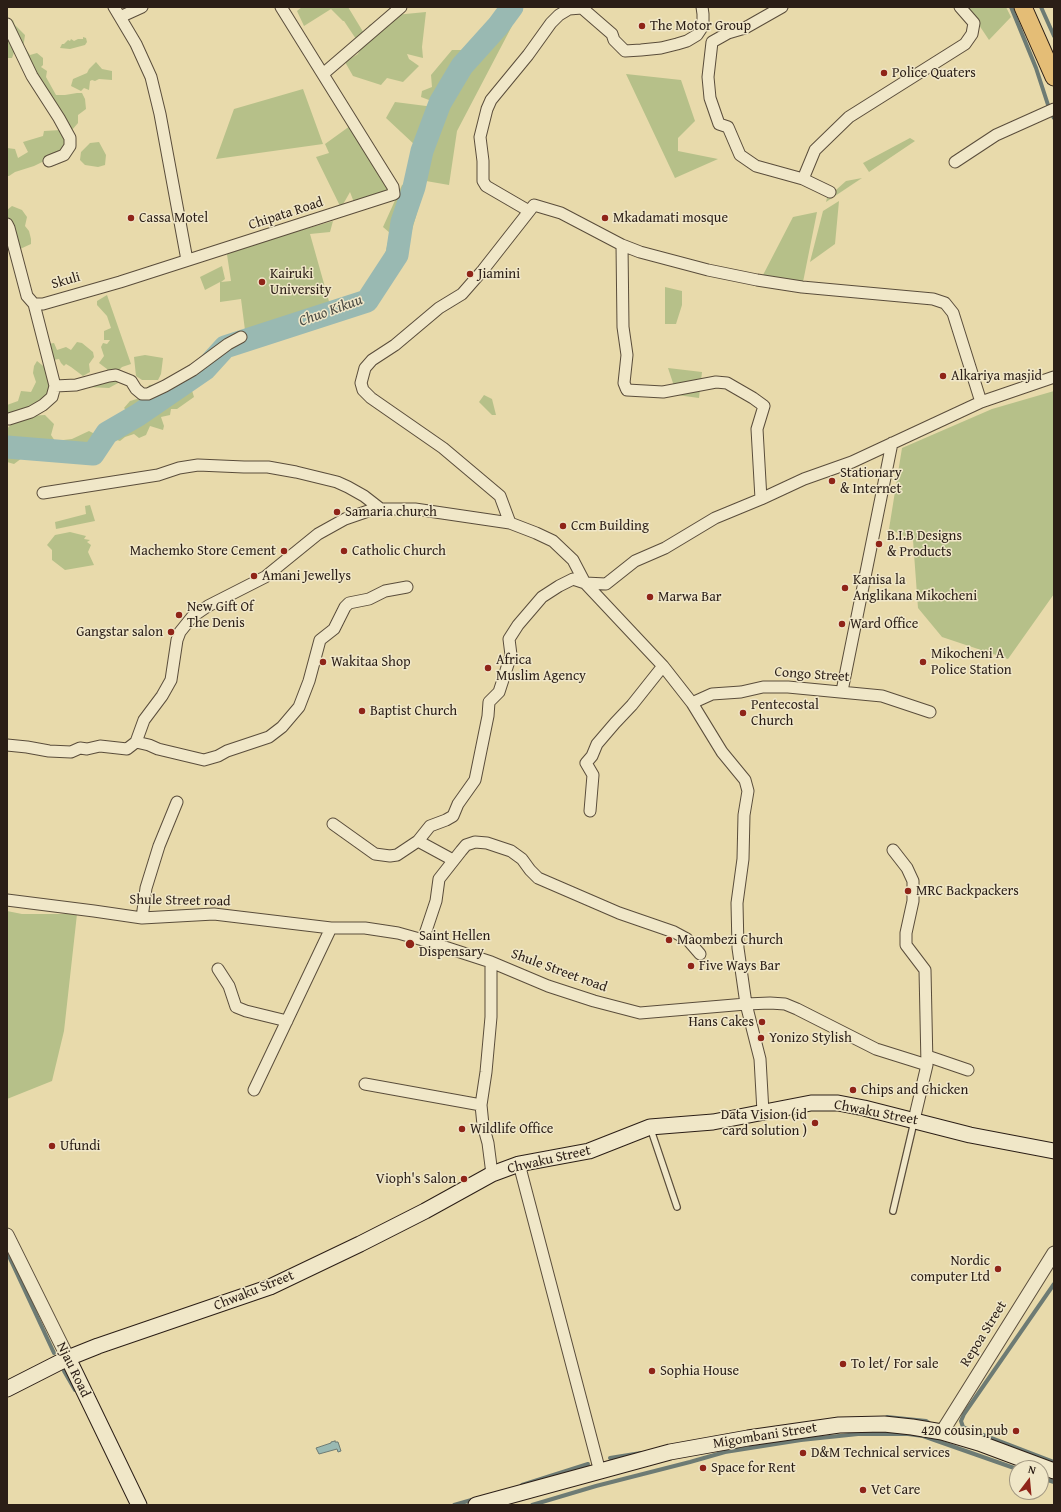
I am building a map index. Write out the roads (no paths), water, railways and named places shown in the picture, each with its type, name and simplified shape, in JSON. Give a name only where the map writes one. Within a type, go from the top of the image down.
[{"type":"main road","points":[[1023,7],[1054,77]]},
{"type":"main road","name":"Chwaku Street","points":[[7,1389],[68,1358],[98,1346],[270,1287],[419,1214],[492,1174],[519,1164],[589,1151],[650,1127],[713,1122],[811,1103],[838,1103],[914,1120],[970,1135],[1054,1151]]},
{"type":"main road","name":"Njau Road","points":[[68,1358],[140,1505]]},
{"type":"main road","name":"Migombani Street","points":[[476,1505],[670,1452],[748,1438],[839,1425],[884,1424],[942,1432],[979,1443],[1054,1471]]},
{"type":"street","points":[[114,7],[136,44],[151,77],[160,114],[188,260]]},
{"type":"street","points":[[120,18],[142,7]]},
{"type":"street","points":[[281,7],[323,74],[401,7]]},
{"type":"street","points":[[529,211],[486,186],[483,181],[483,162],[480,137],[487,109],[491,100],[528,55],[551,23],[559,15],[569,9],[582,8],[612,34],[614,40],[625,50],[661,48],[687,41],[697,36],[702,26],[702,7]]},
{"type":"street","points":[[782,7],[745,28],[728,33],[712,42],[708,77],[710,98],[719,124],[728,127],[740,155],[756,166],[802,180],[830,192]]},
{"type":"street","points":[[802,180],[815,150],[849,117],[965,44],[972,34],[974,23],[960,7]]},
{"type":"street","points":[[7,24],[32,76],[60,118],[70,138],[70,146],[64,155],[49,161]]},
{"type":"street","name":"Chipata Road","points":[[188,260],[394,194],[393,187],[323,74]]},
{"type":"street","points":[[955,162],[996,135],[1054,110]]},
{"type":"street","points":[[510,523],[500,496],[443,448],[371,398],[363,390],[361,383],[365,368],[372,360],[395,345],[439,308],[462,294],[483,270],[534,205],[561,213],[622,246],[664,258],[757,280],[802,287],[933,299],[945,303],[953,314],[981,402]]},
{"type":"street","points":[[7,224],[27,296],[34,304],[55,386],[52,397],[43,405],[31,412],[9,419]]},
{"type":"street","points":[[622,246],[622,327],[627,355],[624,383],[627,390],[663,392],[716,382],[727,383],[764,406],[757,429],[762,499]]},
{"type":"street","name":"Skuli","points":[[34,304],[43,304],[188,260]]},
{"type":"street","points":[[55,386],[76,385],[109,376],[116,376],[131,381],[136,389],[142,394],[148,394],[189,372],[228,344],[241,337]]},
{"type":"street","points":[[333,824],[376,854],[390,856],[397,855],[418,841],[430,826],[453,816],[458,804],[475,780],[488,716],[489,702],[498,692],[511,655],[509,639],[542,597],[559,586],[573,579],[585,583],[606,584],[635,561],[665,548],[716,518],[762,499],[804,479],[852,462],[981,402],[1054,377]]},
{"type":"street","points":[[842,691],[892,443]]},
{"type":"street","points":[[43,493],[158,475],[198,464],[268,467],[337,482],[364,496],[382,510]]},
{"type":"street","points":[[7,745],[49,751],[71,752],[80,748],[87,749],[100,746],[127,749],[136,742],[144,720],[162,696],[171,680],[177,640],[180,632],[192,617],[208,606],[265,577],[318,534],[331,526],[357,515],[374,509],[415,509],[510,523],[554,541],[573,560],[585,583],[663,666],[692,703],[722,752],[745,780],[748,791],[744,815],[743,859],[737,903],[738,948],[746,1004],[760,1059],[764,1112]]},
{"type":"street","points":[[136,742],[204,760],[268,737],[282,727],[299,707],[309,681],[320,640],[334,629],[345,607],[350,603],[369,599],[385,591],[407,587]]},
{"type":"street","points":[[590,811],[593,775],[586,763],[592,756],[597,744],[632,705],[663,666]]},
{"type":"street","name":"Congo Street","points":[[692,703],[712,694],[741,692],[763,687],[788,687],[882,696],[930,712]]},
{"type":"street","points":[[142,918],[146,888],[157,853],[177,802]]},
{"type":"street","points":[[418,841],[453,860]]},
{"type":"street","points":[[422,940],[436,901],[440,879],[453,860],[466,845],[475,842],[500,846],[511,851],[522,859],[538,878],[619,913],[674,932],[687,939],[700,954]]},
{"type":"street","points":[[893,850],[907,868],[913,881],[913,901],[906,933],[906,944],[925,970],[927,1060],[914,1120]]},
{"type":"street","name":"Shule Street road","points":[[7,900],[142,918],[214,914],[330,928],[365,928],[422,940],[491,962],[548,986],[594,1001],[640,1013],[746,1004],[785,1004],[876,1049],[968,1070]]},
{"type":"street","points":[[254,1090],[330,928]]},
{"type":"street","points":[[491,962],[491,1016],[486,1072],[481,1105],[492,1174]]},
{"type":"street","points":[[218,968],[229,986],[236,1007],[246,1011],[287,1021]]},
{"type":"street","points":[[365,1084],[481,1105]]},
{"type":"street","points":[[519,1164],[600,1472]]},
{"type":"street","name":"Njau Road","points":[[7,1235],[68,1358]]},
{"type":"street","name":"Repoa Street","points":[[942,1432],[1054,1253]]},
{"type":"lane","points":[[894,1211],[914,1120]]},
{"type":"lane","points":[[650,1127],[677,1207]]},
{"type":"water","points":[[335,1441],[338,1442],[341,1451],[338,1452],[337,1449],[319,1454],[316,1448]]},
{"type":"waterway","name":"Chuo Kikuu","points":[[7,447],[93,454],[107,433],[138,415],[205,369],[225,347],[367,301],[397,255],[402,222],[414,187],[422,151],[440,103],[462,66],[498,26],[512,7]]},
{"type":"waterway","points":[[1011,7],[1036,68],[1050,111],[1054,118]]},
{"type":"waterway","points":[[1041,7],[1054,36]]},
{"type":"waterway","points":[[7,1252],[54,1353]]},
{"type":"waterway","points":[[1054,1284],[964,1414],[961,1421],[963,1427],[1054,1462]]},
{"type":"waterway","points":[[64,1371],[75,1390]]},
{"type":"waterway","points":[[887,1417],[926,1421],[929,1423]]},
{"type":"waterway","points":[[532,1505],[596,1486],[725,1452],[801,1440],[858,1434],[908,1434],[923,1436],[1009,1466]]},
{"type":"waterway","points":[[610,1458],[641,1453]]},
{"type":"waterway","points":[[522,1485],[588,1464]]},
{"type":"waterway","points":[[1049,1480],[1054,1482]]},
{"type":"waterway","points":[[454,1505],[475,1499]]},
{"type":"place","name":"The Motor Group","points":[[642,26]]},
{"type":"place","name":"Police Quaters","points":[[884,73]]},
{"type":"place","name":"Cassa Motel","points":[[131,218]]},
{"type":"place","name":"Mkadamati mosque","points":[[605,218]]},
{"type":"place","name":"Jiamini","points":[[470,274]]},
{"type":"place","name":"Kairuki University","points":[[262,282]]},
{"type":"place","name":"Alkariya masjid","points":[[943,376]]},
{"type":"place","name":"Stationary & Internet","points":[[832,481]]},
{"type":"place","name":"Samaria church","points":[[337,512]]},
{"type":"place","name":"Ccm Building","points":[[563,526]]},
{"type":"place","name":"B.I.B Designs & Products","points":[[879,544]]},
{"type":"place","name":"Machemko Store Cement","points":[[284,551]]},
{"type":"place","name":"Catholic Church","points":[[344,551]]},
{"type":"place","name":"Amani Jewellys","points":[[254,576]]},
{"type":"place","name":"Kanisa la Anglikana Mikocheni","points":[[845,588]]},
{"type":"place","name":"Marwa Bar","points":[[650,597]]},
{"type":"place","name":"New Gift Of The Denis","points":[[179,615]]},
{"type":"place","name":"Ward Office","points":[[842,624]]},
{"type":"place","name":"Gangstar salon","points":[[171,632]]},
{"type":"place","name":"Wakitaa Shop","points":[[323,662]]},
{"type":"place","name":"Mikocheni A Police Station","points":[[923,662]]},
{"type":"place","name":"Africa Muslim Agency","points":[[488,668]]},
{"type":"place","name":"Baptist Church","points":[[362,711]]},
{"type":"place","name":"Pentecostal Church","points":[[743,713]]},
{"type":"place","name":"MRC Backpackers","points":[[908,891]]},
{"type":"place","name":"Maombezi Church","points":[[669,940]]},
{"type":"place","name":"Saint Hellen Dispensary","points":[[410,944]]},
{"type":"place","name":"Five Ways Bar","points":[[691,966]]},
{"type":"place","name":"Hans Cakes","points":[[762,1022]]},
{"type":"place","name":"Yonizo Stylish","points":[[761,1038]]},
{"type":"place","name":"Chips and Chicken","points":[[853,1090]]},
{"type":"place","name":"Data Vision (id card solution )","points":[[815,1123]]},
{"type":"place","name":"Wildlife Office","points":[[462,1129]]},
{"type":"place","name":"Ufundi","points":[[52,1146]]},
{"type":"place","name":"Vioph's Salon","points":[[464,1179]]},
{"type":"place","name":"Nordic computer Ltd","points":[[998,1269]]},
{"type":"place","name":"To let/ For sale","points":[[843,1364]]},
{"type":"place","name":"Sophia House","points":[[652,1371]]},
{"type":"place","name":"420 cousin pub","points":[[1016,1431]]},
{"type":"place","name":"D&M Technical services","points":[[803,1453]]},
{"type":"place","name":"Space for Rent","points":[[703,1468]]},
{"type":"place","name":"Vet Care","points":[[863,1490]]}]
